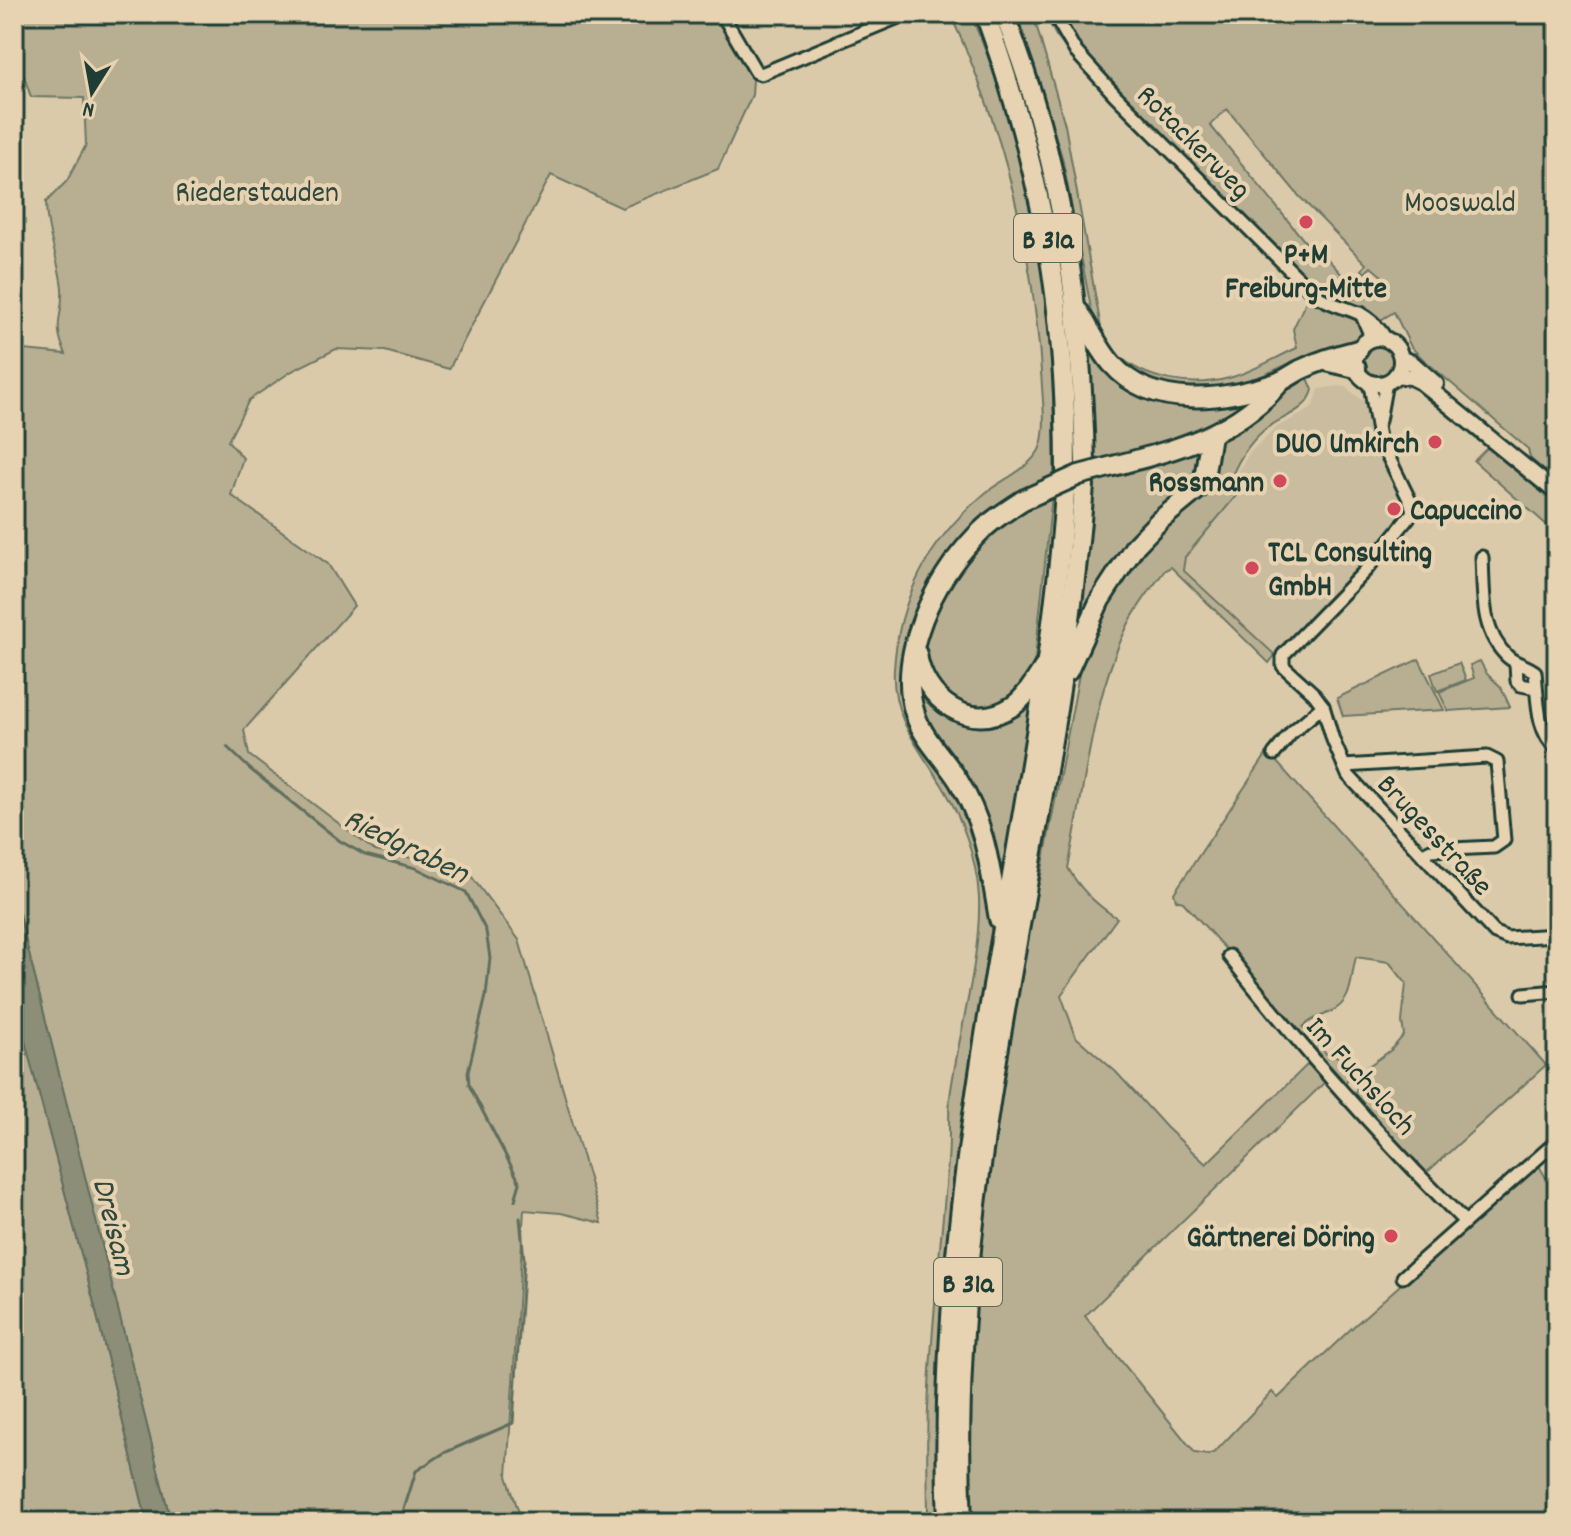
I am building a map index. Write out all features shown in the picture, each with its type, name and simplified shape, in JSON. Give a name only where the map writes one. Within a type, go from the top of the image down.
[{"type":"highway","name":"B 31a","points":[[985,14],[1018,111],[1042,209],[1062,345],[1066,470]]},
{"type":"highway","name":"B 31a","points":[[1004,14],[1032,94],[1056,181],[1076,308],[1083,385],[1085,463]]},
{"type":"highway","points":[[1076,308],[1122,375],[1152,391],[1175,396],[1212,397],[1281,381],[1336,355],[1362,360]]},
{"type":"highway","points":[[1002,934],[986,842],[970,801],[915,715],[909,673],[932,598],[959,554],[995,518],[1023,500],[1058,483],[1211,435],[1255,407],[1281,381]]},
{"type":"highway","points":[[1063,680],[1100,600],[1126,559],[1159,521],[1198,489],[1204,478],[1211,435]]},
{"type":"highway","name":"B 31a","points":[[962,1522],[963,1353],[980,1165],[1063,680],[1084,485]]},
{"type":"highway","name":"B 31a","points":[[948,1522],[946,1421],[952,1286],[974,1108],[1048,661],[1065,492]]},
{"type":"highway","points":[[916,643],[928,687],[949,708],[967,715],[985,716],[1012,706],[1027,692],[1048,661]]},
{"type":"street","points":[[722,14],[756,72],[761,74],[906,14]]},
{"type":"street","name":"Rotackerweg","points":[[1054,14],[1076,52],[1115,95],[1314,294],[1335,306],[1360,312]]},
{"type":"street","points":[[1360,312],[1397,347],[1401,359],[1391,379],[1378,430]]},
{"type":"street","name":"Brugesstraße","points":[[1360,312],[1369,332],[1362,360],[1371,390],[1379,438],[1413,512],[1410,520],[1367,569],[1283,655],[1283,666],[1323,706],[1348,775],[1495,933],[1507,938],[1557,935]]},
{"type":"street","points":[[1386,339],[1362,360],[1379,384],[1411,377],[1421,382],[1518,463],[1528,467]]},
{"type":"street","points":[[1401,359],[1411,362],[1523,458],[1528,467],[1557,493]]},
{"type":"street","points":[[1482,557],[1484,613],[1491,634],[1497,646],[1516,664],[1535,672],[1541,725],[1547,740],[1557,749]]},
{"type":"street","points":[[1274,754],[1292,732],[1323,706]]},
{"type":"street","points":[[1344,766],[1487,757],[1497,762],[1504,840],[1494,847],[1431,850],[1423,854]]},
{"type":"street","name":"Im Fuchsloch","points":[[1229,956],[1347,1095],[1465,1222]]},
{"type":"street","points":[[1523,994],[1557,991]]},
{"type":"street","points":[[1403,1277],[1557,1141]]},
{"type":"shaded area","points":[[1346,387],[1367,401],[1370,429],[1406,504],[1404,516],[1275,655],[1183,570],[1185,558],[1236,496],[1234,486],[1239,470],[1250,452],[1277,427],[1309,410],[1319,389]]},
{"type":"shaded area","name":"Dreisam","points":[[14,894],[171,1522],[147,1522],[93,1299],[14,999]]},
{"type":"green space","name":"Riederstauden","points":[[14,14],[714,14],[753,79],[752,95],[718,169],[622,208],[551,175],[449,369],[385,351],[336,349],[292,371],[249,400],[228,441],[243,458],[231,495],[328,564],[354,606],[244,730],[249,755],[375,851],[465,868],[519,940],[602,1223],[561,1213],[524,1210],[507,1476],[522,1522],[171,1522],[14,894],[14,349],[66,354],[59,335],[62,288],[46,202],[67,181],[86,145],[84,98],[31,97],[14,47]]},
{"type":"green space","points":[[950,14],[970,14],[992,67],[1025,181],[1037,240],[1051,360],[1054,476],[958,547],[905,680],[966,801],[991,908],[991,932],[964,1100],[939,1522],[928,1522],[929,1378],[948,1161],[950,1097],[973,972],[979,898],[972,854],[962,825],[908,730],[897,702],[894,669],[902,619],[920,573],[933,551],[964,512],[1034,457],[1043,436],[1044,419],[1032,290],[1014,196],[987,103]]},
{"type":"green space","name":"Mooswald","points":[[1017,14],[1033,14],[1065,125],[1101,328],[1110,345],[1128,363],[1155,376],[1185,382],[1229,378],[1297,348],[1293,329],[1308,297],[1078,64],[1056,36],[1045,14],[1557,14],[1557,481],[1530,458],[1528,449],[1411,347],[1394,312],[1364,330],[1360,340],[1352,347],[1314,352],[1238,387],[1174,391],[1124,369],[1094,324],[1062,157]],"holes":[[[1227,109],[1299,196],[1366,264],[1362,270],[1365,273],[1371,267],[1383,277],[1370,297],[1346,299],[1339,293],[1348,281],[1310,240],[1306,243],[1210,125]]]},
{"type":"green space","points":[[1089,338],[1134,387],[1242,395],[1246,405],[1190,438],[1094,464]]},
{"type":"green space","points":[[1380,344],[1391,349],[1396,360],[1391,371],[1380,376],[1369,371],[1364,360],[1369,349]]},
{"type":"green space","points":[[1308,378],[1313,390],[1305,403],[1264,430],[1243,455],[1229,484],[1234,486],[1236,496],[1185,557],[1183,570],[1275,655],[1269,663],[1171,567],[1165,570],[1135,612],[1115,655],[1090,745],[1068,868],[1090,896],[1117,918],[1061,995],[1076,1037],[1116,1072],[1167,1128],[1206,1164],[1312,1060],[1328,1079],[1085,1316],[1195,1453],[1208,1455],[1215,1452],[1272,1392],[1278,1398],[1470,1223],[1465,1217],[1557,1134],[1557,1146],[1538,1164],[1557,1197],[1557,1522],[970,1522],[968,1399],[985,1181],[1030,906],[1040,881],[1080,669],[1093,626],[1112,587],[1169,518],[1221,440],[1291,387]]},
{"type":"green space","points":[[1203,444],[1199,478],[1174,502],[1077,643],[1092,480]]},
{"type":"green space","points":[[1491,444],[1557,500],[1557,534],[1474,461]]},
{"type":"green space","points":[[1052,495],[1035,658],[1028,680],[1012,697],[996,707],[969,708],[944,696],[923,660],[923,639],[945,585],[988,532],[1019,510]]},
{"type":"green space","points":[[1419,659],[1444,710],[1343,716],[1337,698]]},
{"type":"green space","points":[[1480,661],[1487,674],[1501,687],[1510,707],[1448,711],[1439,692],[1474,678],[1470,665]]},
{"type":"green space","points":[[1459,663],[1466,680],[1437,691],[1431,674]]},
{"type":"green space","points":[[916,673],[982,719],[1038,681],[1001,897],[996,867],[919,712]]},
{"type":"green space","points":[[1268,752],[1546,1065],[1425,1174],[1351,1095],[1356,1091],[1358,1077],[1363,1070],[1391,1050],[1404,1035],[1402,1022],[1406,983],[1389,962],[1356,957],[1350,989],[1343,1002],[1338,1008],[1303,1027],[1329,1057],[1335,1055],[1353,1067],[1346,1083],[1183,902],[1176,900],[1174,893]]},
{"type":"green space","points":[[14,999],[93,1299],[147,1522],[14,1522]]},
{"type":"waterway","name":"Riedgraben","points":[[227,747],[340,841],[365,855],[416,868],[466,892],[486,931],[490,958],[486,996],[468,1072],[469,1085],[520,1183],[515,1200]]},
{"type":"waterway","name":"Riedgraben","points":[[400,1522],[416,1471],[444,1453],[513,1423],[524,1259],[520,1218]]},
{"type":"place","name":"P+M Freiburg-Mitte","points":[[1306,222]]},
{"type":"place","name":"DUO Umkirch","points":[[1435,442]]},
{"type":"place","name":"Rossmann","points":[[1280,481]]},
{"type":"place","name":"Capuccino","points":[[1394,509]]},
{"type":"place","name":"TCL Consulting GmbH","points":[[1252,568]]},
{"type":"place","name":"Gärtnerei Döring","points":[[1391,1236]]}]
